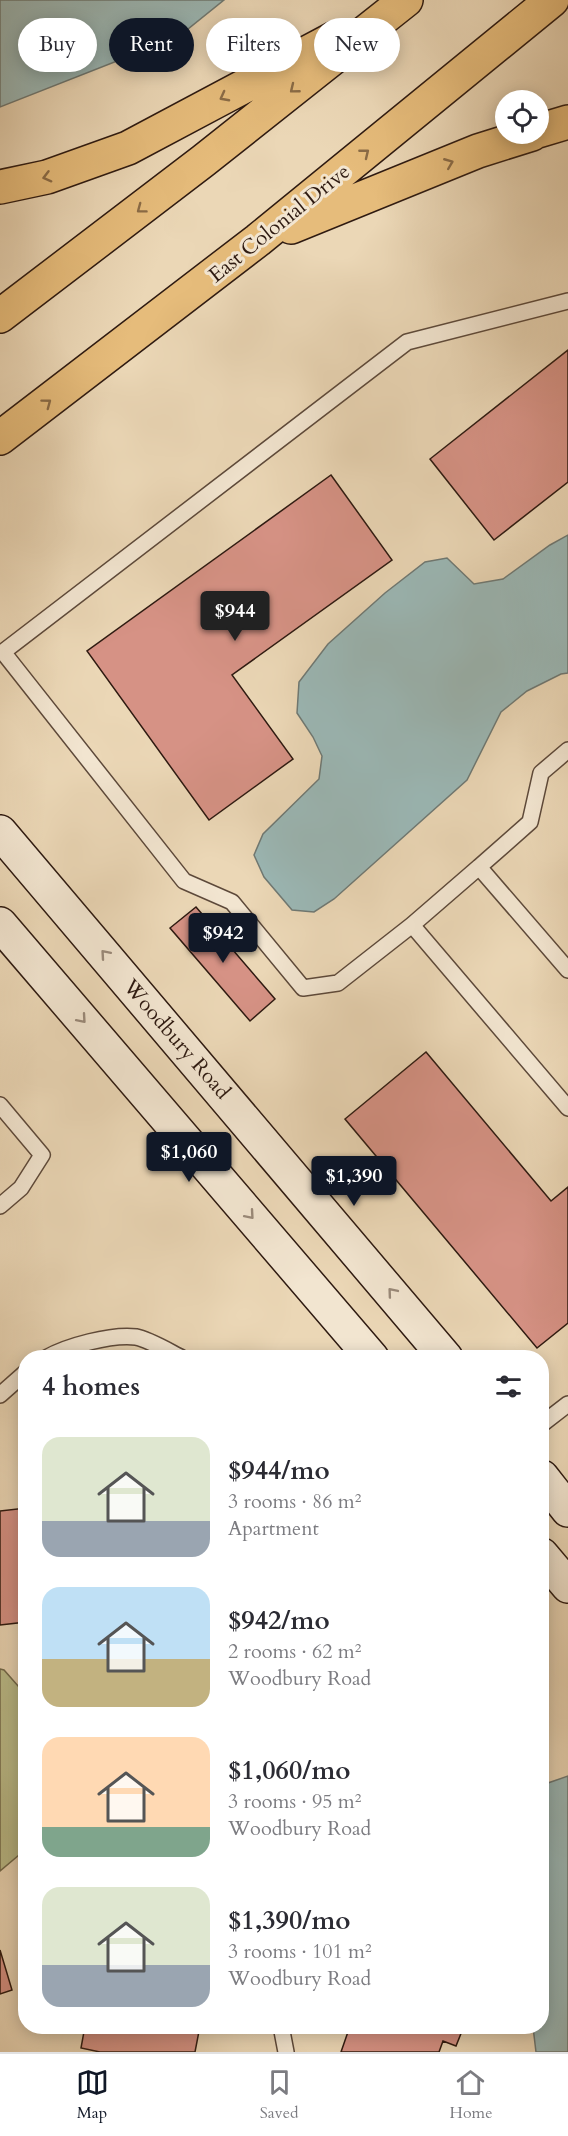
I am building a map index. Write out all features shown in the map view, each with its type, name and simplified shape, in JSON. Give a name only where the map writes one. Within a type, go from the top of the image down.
[{"type":"highway","points":[[0,187],[47,177],[128,148],[405,0]]},
{"type":"highway","points":[[0,316],[203,161],[405,0]]},
{"type":"highway","name":"East Colonial Drive","points":[[0,438],[258,240],[552,0]]},
{"type":"highway","points":[[549,128],[568,122]]},
{"type":"highway","points":[[258,240],[500,144]]},
{"type":"street","name":"Woodbury Road","points":[[0,832],[439,1350]]},
{"type":"street","points":[[0,924],[365,1350]]},
{"type":"street","points":[[549,1486],[568,1510]]},
{"type":"street","points":[[549,1563],[568,1586]]},
{"type":"lane","points":[[568,301],[407,342],[3,652],[184,881],[232,902],[303,988],[339,982],[412,925],[530,822],[541,773],[568,750]]},
{"type":"lane","points":[[479,867],[568,970]]},
{"type":"lane","points":[[412,925],[568,1108]]},
{"type":"lane","points":[[0,1105],[42,1155],[21,1188],[0,1206]]},
{"type":"lane","points":[[67,1350],[104,1339],[137,1337],[165,1350]]},
{"type":"lane","points":[[0,1395],[18,1379]]},
{"type":"lane","points":[[549,1419],[568,1404]]},
{"type":"lane","points":[[283,2034],[286,2052]]},
{"type":"green space","points":[[0,1669],[4,1670],[18,1686],[18,1856],[0,1871]]},
{"type":"water","points":[[0,0],[224,0],[194,24],[194,18],[109,18],[109,64],[97,69],[97,18],[18,18],[18,72],[89,72],[0,107]]},
{"type":"water","points":[[568,535],[568,673],[561,674],[527,691],[501,712],[467,780],[334,899],[314,912],[292,910],[264,877],[254,855],[263,834],[319,779],[322,756],[297,713],[299,682],[328,644],[385,593],[425,562],[447,558],[474,584],[503,579],[550,545]]},
{"type":"water","points":[[568,1776],[568,2052],[536,2052],[534,2034],[549,2034],[549,1783]]},
{"type":"building","points":[[568,350],[568,482],[494,540],[430,459]]},
{"type":"building","points":[[331,475],[392,560],[232,675],[293,759],[209,820],[87,651]]},
{"type":"building","points":[[196,907],[275,999],[250,1021],[170,928]]},
{"type":"building","points":[[426,1052],[551,1201],[568,1187],[568,1323],[537,1348],[345,1119]]},
{"type":"building","points":[[18,1509],[18,1623],[0,1625],[0,1511]]},
{"type":"building","points":[[0,1950],[12,1990],[0,1994]]},
{"type":"building","points":[[84,2034],[198,2034],[195,2052],[100,2052],[81,2048]]},
{"type":"building","points":[[347,2034],[461,2034],[456,2046],[443,2041],[439,2052],[341,2052]]}]
